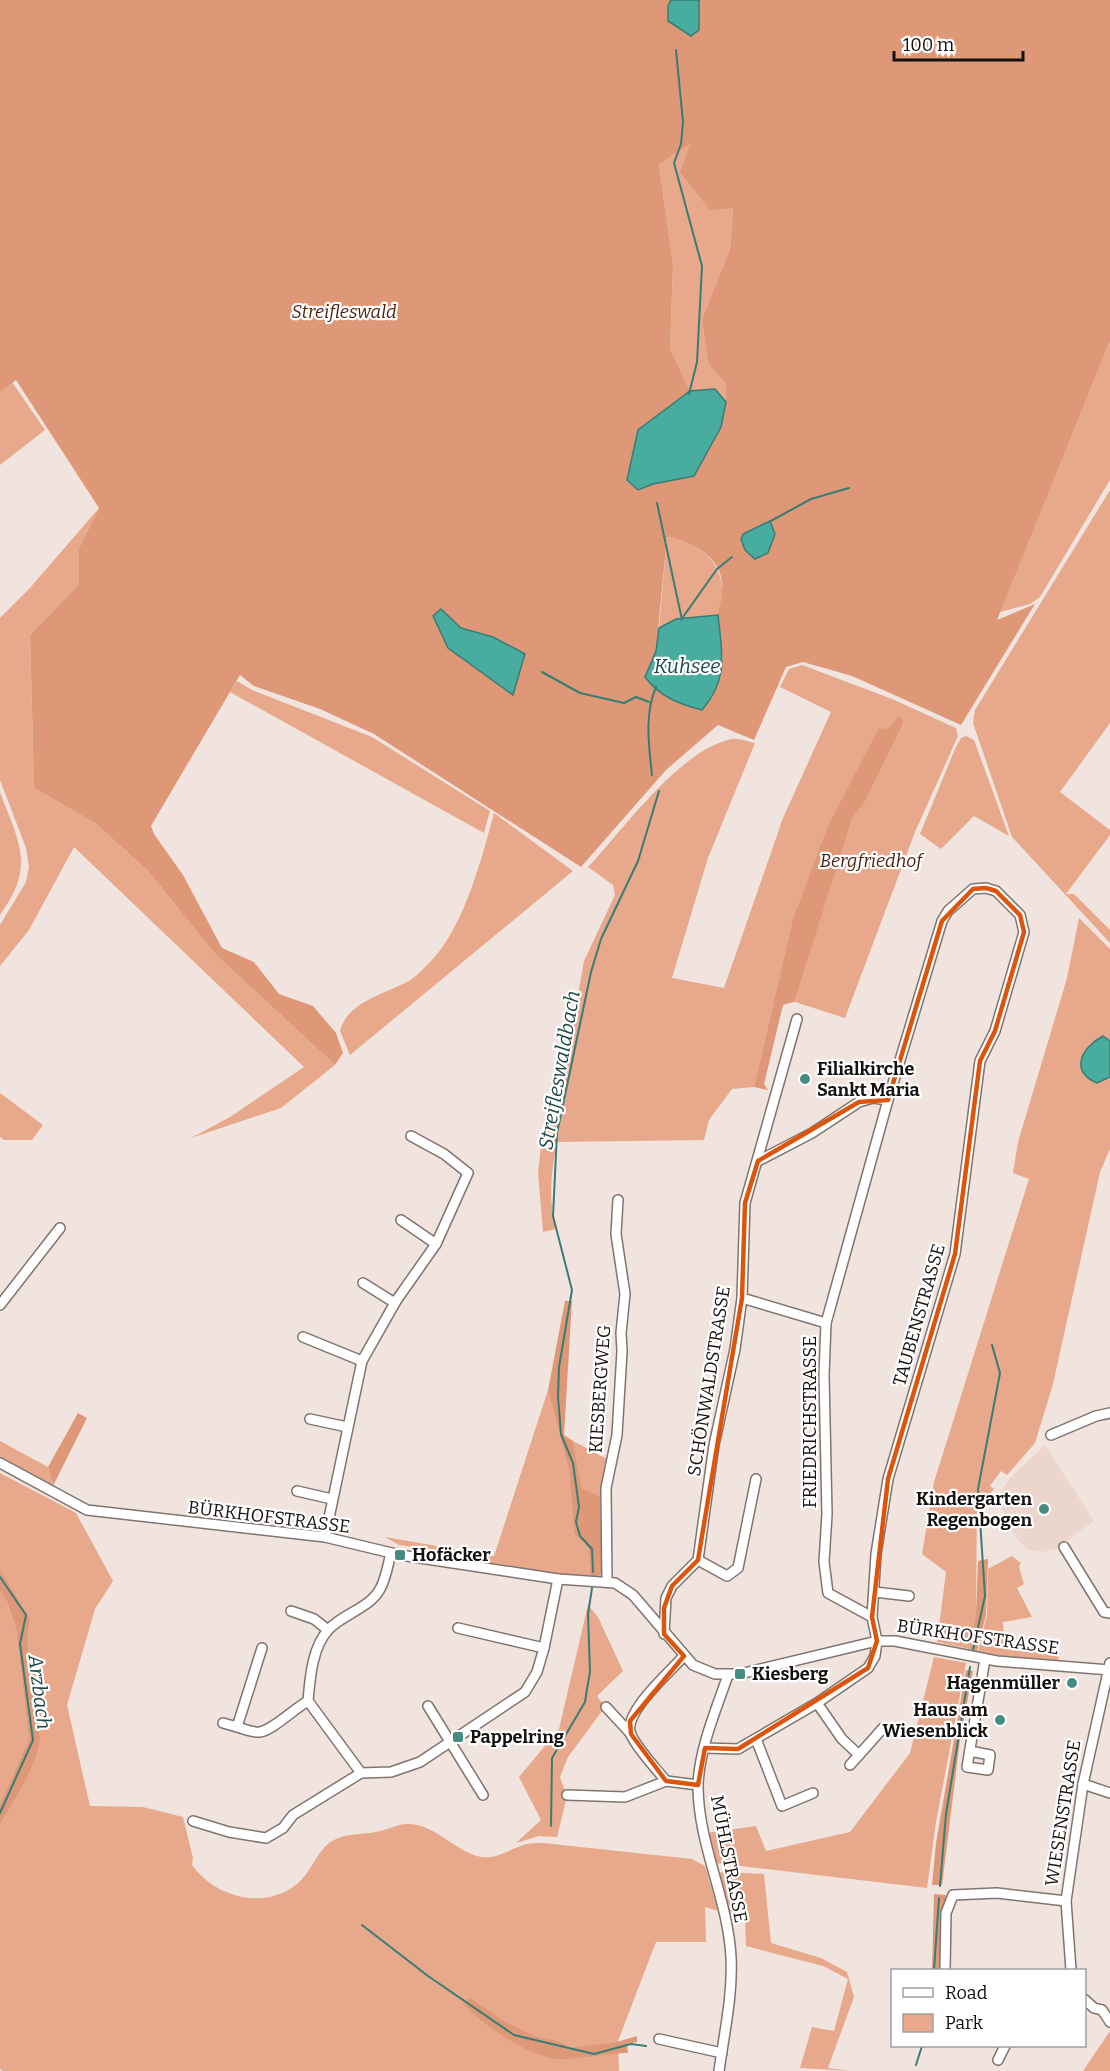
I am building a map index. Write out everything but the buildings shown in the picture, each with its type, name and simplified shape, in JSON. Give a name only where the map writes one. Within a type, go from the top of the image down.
[{"type":"street","name":"FRIEDRICHSTRASSE","points":[[872,1617],[828,1593],[824,1562],[827,1514],[824,1375],[826,1323],[888,1100],[934,945],[948,911],[973,889],[996,891],[1007,899]]},
{"type":"street","name":"TAUBENSTRASSE","points":[[877,1641],[872,1617],[876,1554],[888,1479],[955,1254],[980,1061],[995,1031],[1024,932],[1020,915],[1007,899]]},
{"type":"street","name":"SCHÖNWALDSTRASSE","points":[[698,1560],[714,1445],[735,1349],[742,1298],[745,1203],[796,1019]]},
{"type":"street","points":[[758,1161],[812,1133],[859,1102],[866,1099],[888,1100]]},
{"type":"street","points":[[325,1537],[362,1361],[395,1303],[436,1244],[468,1173],[444,1154],[411,1136]]},
{"type":"street","name":"KIESBERGWEG","points":[[607,1582],[606,1488],[617,1435],[621,1333],[626,1294],[615,1234],[618,1200]]},
{"type":"street","points":[[401,1221],[436,1244]]},
{"type":"street","points":[[0,1305],[60,1228]]},
{"type":"street","points":[[363,1282],[395,1303]]},
{"type":"street","points":[[742,1298],[826,1323]]},
{"type":"street","points":[[303,1337],[362,1361]]},
{"type":"street","points":[[1051,1435],[1096,1416],[1110,1413]]},
{"type":"street","points":[[310,1419],[347,1427]]},
{"type":"street","name":"BÜRKHOFSTRASSE","points":[[0,1463],[87,1510],[325,1537],[391,1553],[558,1579],[607,1582],[627,1589],[684,1656],[703,1670],[728,1675],[877,1641],[895,1641],[985,1659],[1109,1668]]},
{"type":"street","points":[[664,1634],[666,1598],[672,1586],[698,1560],[727,1576],[738,1568],[756,1479]]},
{"type":"street","points":[[297,1491],[332,1499]]},
{"type":"street","points":[[1064,1547],[1104,1612],[1110,1613]]},
{"type":"street","points":[[361,1773],[308,1701],[318,1646],[328,1630],[367,1603],[380,1590],[391,1553]]},
{"type":"street","points":[[193,1821],[229,1832],[266,1838],[283,1828],[293,1815],[361,1773],[390,1772],[420,1762],[451,1742],[525,1692],[537,1672],[558,1579]]},
{"type":"street","points":[[875,1592],[909,1596]]},
{"type":"street","points":[[291,1611],[314,1618],[328,1630]]},
{"type":"street","points":[[458,1628],[544,1648]]},
{"type":"street","points":[[705,1748],[738,1749],[817,1703],[868,1668],[875,1656],[877,1641]]},
{"type":"street","points":[[237,1727],[262,1648]]},
{"type":"street","points":[[631,1734],[630,1721],[638,1706],[684,1656]]},
{"type":"street","points":[[970,1751],[985,1659]]},
{"type":"street","name":"WIESENSTRASSE","points":[[1071,1969],[1066,1901],[1083,1784],[1109,1668]]},
{"type":"street","name":"MÜHLSTRASSE","points":[[719,2071],[731,1986],[731,1956],[702,1823],[698,1785],[705,1748],[728,1675]]},
{"type":"street","points":[[223,1723],[260,1732],[274,1726],[288,1713],[308,1701]]},
{"type":"street","points":[[817,1703],[842,1739],[859,1755]]},
{"type":"street","points":[[428,1706],[483,1795]]},
{"type":"street","points":[[606,1707],[631,1734],[666,1781]]},
{"type":"street","points":[[850,1765],[883,1728]]},
{"type":"street","points":[[756,1739],[782,1806],[813,1793]]},
{"type":"street","points":[[567,1795],[625,1797],[666,1781],[698,1785]]},
{"type":"street","points":[[1083,1784],[1110,1793]]},
{"type":"street","points":[[945,1969],[946,1913],[953,1895],[998,1893],[1066,1901]]},
{"type":"street","points":[[1086,2001],[1094,2008],[1106,2008],[1110,2022]]},
{"type":"street","points":[[659,2039],[722,2053]]},
{"type":"street","points":[[998,2060],[1004,2047]]},
{"type":"highlighted area","points":[[986,888],[996,891],[1020,915],[1024,932],[995,1031],[980,1061],[955,1254],[888,1479],[872,1617],[877,1641],[868,1668],[738,1749],[705,1748],[698,1785],[666,1781],[631,1734],[630,1721],[684,1656],[664,1634],[664,1608],[672,1586],[698,1560],[742,1298],[745,1203],[758,1161],[859,1102],[888,1100],[942,921],[973,889]]},
{"type":"shaded area","name":"Kindergarten Regenbogen","points":[[1045,1445],[1094,1521],[1056,1549],[1042,1552],[1028,1550],[1017,1539],[996,1497],[1012,1476]]},
{"type":"green space","name":"Streifleswald","points":[[0,0],[671,0],[668,6],[668,21],[691,36],[699,30],[699,0],[1110,0],[1110,341],[997,620],[1035,604],[961,725],[852,676],[803,662],[786,667],[754,740],[718,725],[666,770],[581,867],[374,734],[320,709],[254,686],[240,675],[151,826],[154,834],[183,875],[222,948],[254,962],[279,994],[313,1006],[336,1033],[343,1053],[335,1065],[215,954],[148,871],[95,823],[34,788],[30,635],[79,584],[79,548],[99,508],[16,380],[0,392]],"holes":[[[691,143],[680,172],[710,210],[733,208],[730,249],[702,319],[708,364],[725,383],[726,402],[694,476],[653,484],[638,490],[627,480],[638,430],[690,391],[670,348],[673,266],[659,164]],[[667,537],[697,547],[713,561],[718,569],[722,579],[718,625],[723,660],[645,677],[656,651]],[[461,628],[493,637],[513,694]]]},
{"type":"green space","points":[[691,142],[733,207],[730,249],[702,319],[708,364],[725,383],[726,402],[715,389],[690,391],[670,348],[673,266],[659,164]]},
{"type":"green space","points":[[1110,341],[1110,480],[1040,597],[1030,604],[1000,612]]},
{"type":"green space","points":[[12,382],[45,430],[0,465],[0,392]]},
{"type":"green space","points":[[1110,490],[1110,723],[1060,792],[1110,830],[1110,835],[1066,894],[1074,894],[1110,930],[1110,943],[1012,837],[973,723],[975,710]]},
{"type":"green space","points":[[99,508],[79,548],[79,584],[30,635],[34,788],[95,823],[148,871],[215,954],[335,1065],[281,1108],[191,1138],[230,1117],[304,1067],[74,847],[29,930],[0,966],[0,925],[26,882],[29,867],[26,848],[0,780],[0,618],[29,589]]},
{"type":"green space","points":[[667,537],[686,542],[704,552],[711,559],[720,576],[722,590],[718,615],[677,619],[659,628]]},
{"type":"green space","name":"Bergfriedhof","points":[[802,665],[892,699],[956,728],[958,736],[915,832],[845,1018],[792,1001],[852,819],[865,802],[904,722],[900,715],[792,922],[754,1087],[732,1089],[709,1120],[704,1140],[557,1142],[551,1186],[556,1229],[543,1232],[538,1173],[541,1146],[567,1057],[584,961],[615,895],[613,885],[588,867],[654,792],[693,758],[712,746],[732,739],[755,743],[708,858],[672,978],[724,988],[783,818],[831,712],[780,687],[789,669]]},
{"type":"green space","points":[[237,681],[252,690],[372,737],[490,811],[484,833],[230,692]]},
{"type":"green space","points":[[900,715],[904,722],[865,802],[852,819],[794,1002],[783,1005],[764,1084],[768,1090],[754,1087],[792,922],[828,826],[879,728],[888,729]]},
{"type":"green space","points":[[966,736],[974,740],[1009,836],[974,816],[941,849],[920,834],[955,749],[961,738]]},
{"type":"green space","points":[[0,792],[18,840],[21,868],[11,898],[0,915]]},
{"type":"green space","points":[[494,813],[573,871],[350,1055],[340,1031],[344,1020],[360,1005],[415,977],[432,960],[454,929],[470,891]]},
{"type":"green space","points":[[1079,918],[1110,949],[1110,1041],[1103,1036],[1108,1079],[1110,1077],[1110,1149],[1100,1172],[1053,1384],[1035,1443],[1007,1475],[1001,1471],[990,1486],[994,1489],[991,1493],[977,1494],[976,1613],[969,1649],[937,1642],[946,1572],[922,1554],[934,1482],[1029,1179],[1013,1173],[1018,1142],[1067,978]]},
{"type":"green space","points":[[0,1093],[43,1125],[32,1140],[4,1140],[0,1137]]},
{"type":"green space","points":[[565,1301],[572,1301],[564,1435],[573,1441],[582,1489],[600,1496],[602,1567],[601,1575],[590,1578],[589,1549],[574,1534],[569,1471],[548,1390]]},
{"type":"green space","points":[[548,1390],[569,1471],[574,1534],[589,1549],[590,1578],[419,1554],[419,1548],[399,1545],[385,1537],[494,1556]]},
{"type":"green space","points":[[78,1413],[87,1418],[53,1486],[48,1467]]},
{"type":"green space","points":[[0,1441],[48,1467],[53,1486],[0,1459]]},
{"type":"green space","points":[[573,1441],[609,1460],[600,1496],[582,1490]]},
{"type":"green space","points":[[0,1473],[76,1513],[113,1581],[95,1609],[67,1705],[90,1806],[143,1807],[183,1817],[193,1858],[192,1865],[213,1885],[241,1897],[270,1897],[297,1884],[306,1875],[323,1848],[334,1840],[347,1835],[374,1832],[407,1824],[425,1828],[468,1853],[483,1857],[494,1856],[526,1844],[543,1843],[692,1859],[705,1866],[718,1911],[705,1907],[706,1942],[656,1942],[618,2041],[619,2071],[3,2071],[0,2069],[0,1825],[30,1768],[40,1737],[28,1649],[30,1618],[0,1569]]},
{"type":"green space","points":[[1012,1556],[1021,1563],[1019,1567],[1024,1584],[1017,1588],[1032,1617],[1003,1622],[1004,1642],[1057,1652],[1059,1660],[1011,1658],[978,1651],[987,1615],[988,1569]]},
{"type":"green space","points":[[988,1559],[986,1615],[977,1651],[969,1649],[976,1613],[978,1561]]},
{"type":"green space","points":[[0,1569],[30,1618],[28,1649],[40,1737],[31,1769],[0,1825],[0,1804],[29,1739],[16,1629],[7,1602],[0,1591]]},
{"type":"green space","points":[[0,1591],[7,1602],[16,1629],[29,1739],[0,1804]]},
{"type":"green space","points":[[588,1605],[598,1617],[623,1671],[597,1696],[605,1707],[568,1757],[560,1777],[567,1796],[557,1837],[539,1836],[516,1843],[541,1820],[519,1777],[559,1729]]},
{"type":"green space","points":[[934,1657],[966,1663],[936,1822],[927,1888],[715,1863],[707,1833],[756,1826],[766,1851],[850,1832],[910,1753]]},
{"type":"green space","points":[[966,1670],[973,1671],[960,1740],[942,1885],[932,1885],[936,1843]]},
{"type":"green space","points":[[717,1873],[764,1874],[771,1943],[821,1958],[847,1972],[854,1997],[828,2068],[851,2071],[800,2068],[812,2027],[834,2031],[848,1979],[823,1966],[746,1946],[745,1918],[727,1912]]},
{"type":"green space","points":[[934,1894],[946,1895],[941,1969],[932,1969]]},
{"type":"green space","points":[[470,1998],[502,2020],[536,2037],[557,2041],[571,2048],[617,2042],[637,2036],[637,2042],[627,2044],[628,2053],[554,2059],[529,2050],[494,2030],[464,2005]]},
{"type":"green space","points":[[1110,2031],[1110,2071],[1083,2071]]},
{"type":"water","points":[[671,0],[699,0],[699,30],[691,36],[668,21],[668,6]]},
{"type":"water","points":[[715,389],[726,402],[721,427],[694,476],[653,484],[638,490],[627,480],[638,430],[690,391]]},
{"type":"water","points":[[770,521],[775,534],[768,553],[755,559],[745,550],[741,539],[743,534]]},
{"type":"water","points":[[441,609],[461,628],[493,637],[525,654],[513,695],[448,648],[433,616]]},
{"type":"water","name":"Kuhsee","points":[[718,615],[722,665],[711,699],[702,710],[678,702],[657,690],[645,677],[656,651],[659,628],[676,619]]},
{"type":"water","points":[[1103,1036],[1110,1041],[1110,1077],[1097,1083],[1088,1078],[1081,1066],[1084,1053],[1089,1046]]},
{"type":"waterway","name":"Streifleswaldbach","points":[[676,50],[683,122],[681,144],[674,163],[702,266],[697,362],[689,394]]},
{"type":"waterway","points":[[769,522],[811,499],[849,488]]},
{"type":"waterway","name":"Streifleswaldbach","points":[[657,503],[682,620]]},
{"type":"waterway","points":[[683,617],[717,569],[732,557]]},
{"type":"waterway","points":[[542,672],[580,693],[624,703],[636,697],[649,702]]},
{"type":"waterway","name":"Streifleswaldbach","points":[[652,775],[649,720],[656,687]]},
{"type":"waterway","name":"Streifleswaldbach","points":[[593,1572],[592,1549],[580,1536],[576,1522],[579,1507],[573,1463],[561,1434],[558,1397],[559,1367],[572,1290],[553,1216],[557,1133],[591,972],[601,939],[638,861],[659,791]]},
{"type":"waterway","points":[[973,1650],[985,1596],[978,1489],[1000,1373],[992,1345]]},
{"type":"waterway","name":"Arzbach","points":[[0,1577],[26,1615],[20,1644],[33,1740],[0,1813]]},
{"type":"waterway","points":[[551,1826],[552,1758],[585,1702],[590,1672],[588,1614],[592,1588]]},
{"type":"waterway","points":[[940,1886],[946,1814],[970,1667]]},
{"type":"waterway","points":[[934,1969],[939,1898]]},
{"type":"waterway","points":[[362,1925],[428,1976],[514,2035],[594,2054],[631,2044],[646,2046]]},
{"type":"waterway","points":[[916,2065],[922,2047]]},
{"type":"place","name":"Filialkirche Sankt Maria","points":[[805,1079]]},
{"type":"place","name":"Kindergarten Regenbogen","points":[[1044,1509]]},
{"type":"place","name":"Hofäcker","points":[[400,1555]]},
{"type":"place","name":"Kiesberg","points":[[740,1674]]},
{"type":"place","name":"Hagenmüller","points":[[1072,1683]]},
{"type":"place","name":"Haus am Wiesenblick","points":[[1000,1720]]},
{"type":"place","name":"Pappelring","points":[[458,1737]]}]
